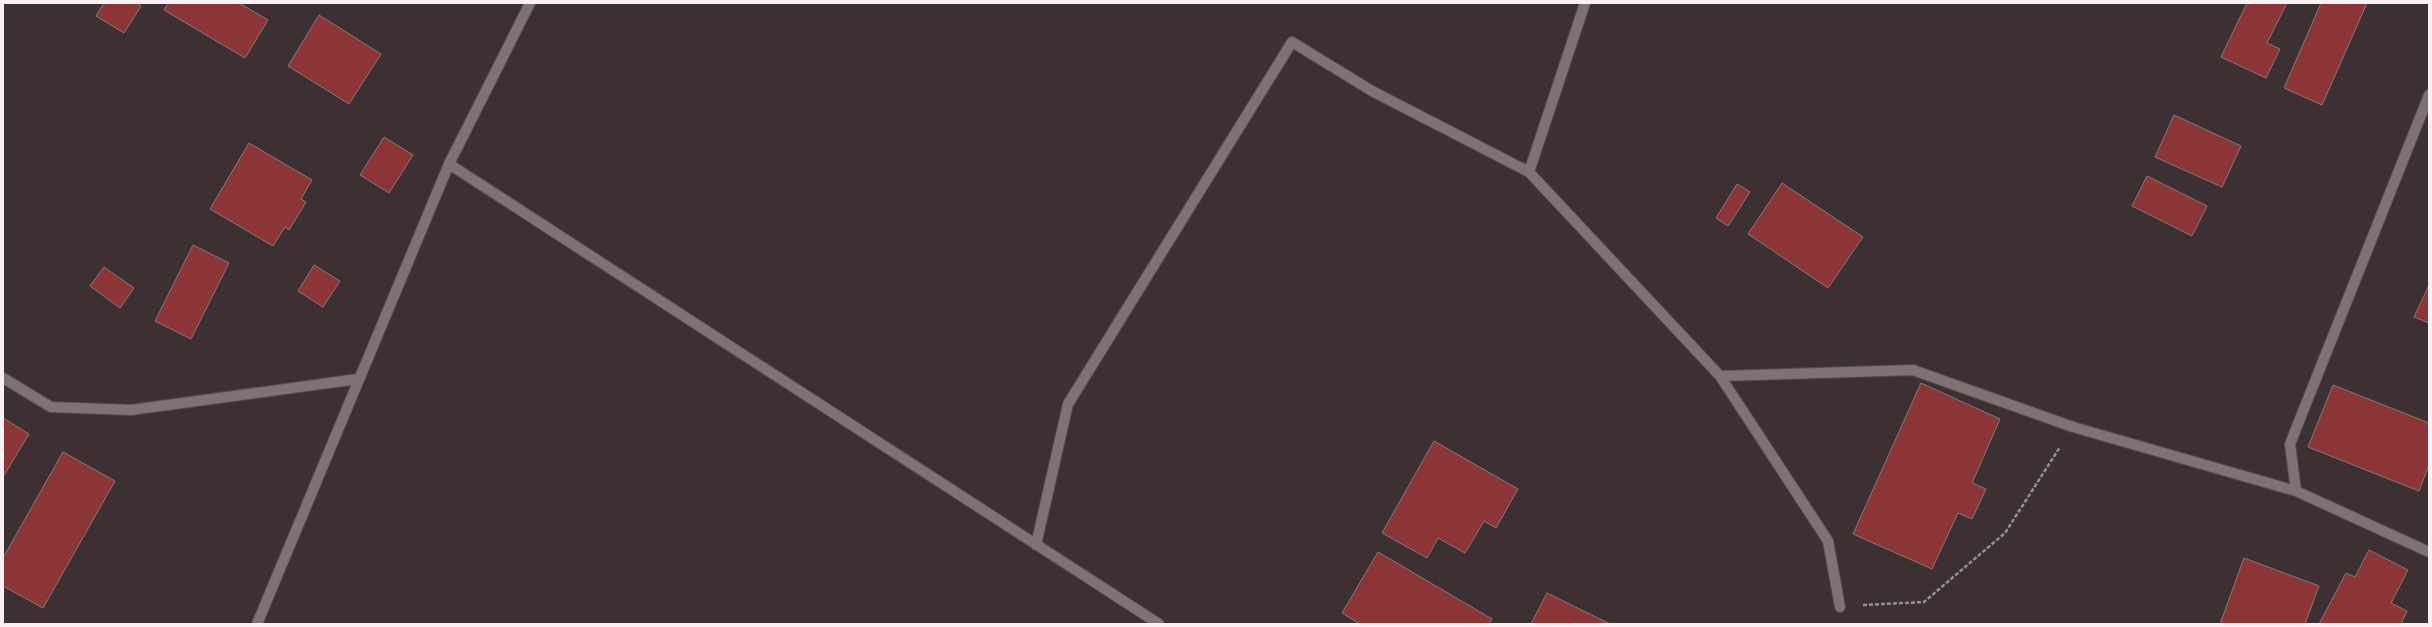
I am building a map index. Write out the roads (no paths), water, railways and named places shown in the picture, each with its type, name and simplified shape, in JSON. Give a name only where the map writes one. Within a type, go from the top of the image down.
[{"type":"street","points":[[257,624],[449,164],[530,3]]},
{"type":"street","points":[[1529,172],[1585,3]]},
{"type":"street","points":[[1036,544],[1068,404],[1292,42],[1372,91],[1529,172],[1720,376],[1828,541],[1840,607]]},
{"type":"street","points":[[2296,491],[2290,444],[2429,95]]},
{"type":"street","points":[[449,164],[1159,624]]},
{"type":"street","points":[[1720,376],[1913,370],[2073,427],[2296,491],[2429,552]]},
{"type":"street","points":[[3,378],[51,407],[131,410],[358,379]]}]
